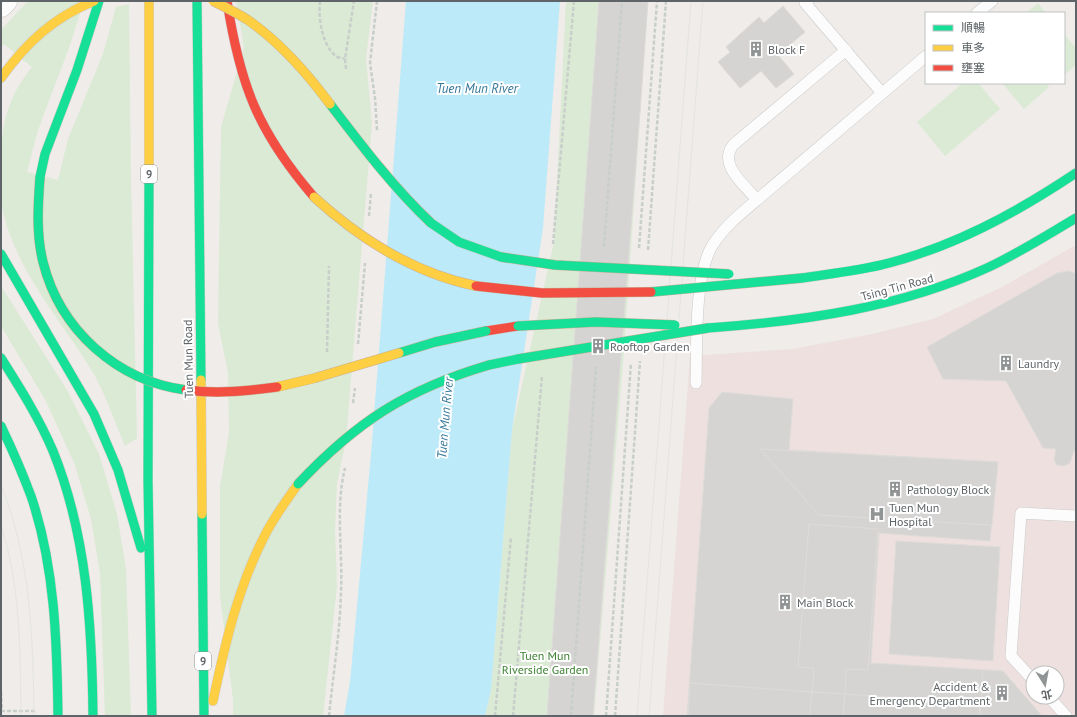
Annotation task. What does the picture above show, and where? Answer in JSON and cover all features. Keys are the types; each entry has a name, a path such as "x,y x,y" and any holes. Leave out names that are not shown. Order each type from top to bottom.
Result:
{"main road":[{"path":"1,78 11,62 29,42 65,14 94,1"},
{"path":"99,1 77,70 45,154 40,177 37,213 38,240 50,284 64,312 90,345 109,361 153,383 179,390 226,394 278,387 310,379 419,346 471,334 518,326 559,322 632,321 708,328"},
{"name":"9","path":"149,1 150,586 152,716"},
{"name":"Tuen Mun Road","path":"197,1 204,716"},
{"path":"213,1 233,9 260,29 288,53 315,83 396,190 431,223 465,244 501,257 555,265 802,278"},
{"path":"227,1 233,42 252,106 271,143 296,177 314,197 356,234 380,249 441,277 501,291 530,294 628,295 802,278 880,265 953,242 991,224 1029,203 1076,173"},
{"name":"Tsing Tin Road","path":"708,328 789,322 836,315 886,305 968,278 1013,256 1076,218"},
{"path":"1,254 12,275 75,378 97,420 123,483 150,586"},
{"path":"210,716 222,656 237,605 264,536 298,484 333,447 358,426 393,402 441,379 465,371 518,359 708,328"},
{"path":"1,358 34,412 52,450 75,519 86,572 90,607 93,716"},
{"path":"1,426 25,478 38,514 46,550 56,630 58,716"}],"street":[{"path":"1,6 6,1"}],"lane":[{"path":"808,1 805,3 882,93"},
{"path":"978,12 992,1"},
{"path":"757,200 731,170 728,164 729,150 733,145 846,50"},
{"path":"696,383 701,284 704,265 722,232 735,218 925,57"},
{"path":"1025,671 1011,656 1021,513 1076,516"},
{"path":"1056,705 1066,716"}],"path":[{"path":"320,1 319,12 327,45 336,56 345,60"},
{"path":"346,69 345,60 354,1"},
{"path":"326,356 329,266"},
{"path":"495,716 511,537"},
{"path":"1,692 2,711 39,711"},
{"path":"10,711 10,716"}],"shaded area":[{"name":"Tuen Mun Hospital","path":"1076,245 1076,716 663,716 690,356 793,349 872,334 933,319 1002,287"}],"green space":[{"path":"28,1 84,1 70,45 38,130 27,172 58,180 68,139 103,54 116,7 129,4 131,180 137,438 125,446 95,376 32,279 11,238 4,216 1,196 1,148 4,123 17,89 32,67 4,44 1,47 1,30"},
{"path":"236,1 373,1 366,58 372,123 346,440 337,484 335,530 337,586 323,716 233,716 233,700 220,595 220,486 229,433 228,373 218,323 221,127 244,47"},
{"name":"Tuen Mun Riverside Garden","path":"566,1 648,1 623,363 594,716 485,716 491,690 512,430 554,242"},
{"path":"1038,3 1045,12 1027,12"},
{"path":"1065,35 1076,48 1076,65 1065,74"},
{"path":"962,84 979,84 1000,109 945,156 917,122"},
{"path":"1003,84 1047,84 1049,87 1024,109"},
{"path":"1,286 67,390 99,454 117,514 126,569 131,716 105,716 100,573 91,519 75,465 46,401 1,326"}],"water":[{"name":"Tuen Mun River","path":"406,1 560,1 543,228 512,430 491,690 485,716 344,716 350,682 371,454"}],"building":[{"name":"Rooftop Garden","path":"599,1 648,1 593,716 547,716"},
{"name":"Block F","path":"783,6 805,32 778,55 794,74 776,88 761,71 740,88 718,62 730,52 726,47 759,17 764,23"},
{"name":"Laundry","path":"1069,271 1076,274 1076,450 1074,451 1070,463 1064,466 1057,465 1054,460 1056,449 1043,448 1006,381 943,379 927,347 1057,273"},
{"name":"Main Block","path":"722,392 793,399 789,450 998,462 990,541 879,533 871,663 1003,671 1025,696 1025,705 1032,705 1042,716 687,716 709,408"},
{"name":"Pathology Block","path":"760,449 998,462 992,525 819,515"},
{"path":"809,524 878,529 868,670 846,669 845,694 812,692 814,668 798,667"},
{"path":"896,541 1000,547 993,661 889,654"},
{"name":"Accident & Emergency Department","path":"983,670 1003,671 1025,696 1025,705 1032,705 1042,716 980,716"},
{"path":"690,683 812,692 810,716 688,716"},
{"path":"812,692 845,694 843,716 810,716"},
{"path":"845,694 980,703 979,716 843,716"}],"tram line":[{"path":"637,716 691,1"},
{"path":"649,716 703,1"},
{"path":"1,485 19,541 24,570 33,657 34,716"},
{"path":"1,525 8,548 16,596 20,644 21,716"}],"traffic: fast":[{"path":"40,177 45,154 77,70 99,1"},
{"path":"197,1 201,380"},
{"path":"330,104 391,181 431,223"},
{"path":"802,278 881,265 933,249 983,228 1030,202 1076,173"},
{"path":"40,177 38,220 39,241 43,262 51,287 63,309 78,330 95,348 115,363 137,376 161,385 186,390"},
{"path":"149,177 148,480 152,716"},
{"path":"708,328 816,316 851,310 921,293 955,281 1000,262 1076,218"},
{"path":"431,223 459,242 501,257"},
{"path":"1,254 94,414 118,470 141,548"},
{"path":"501,257 555,265 729,274"},
{"path":"651,292 802,278"},
{"path":"518,326 596,322 675,325"},
{"path":"518,359 708,328"},
{"path":"399,353 435,342 486,331"},
{"path":"1,358 29,403 48,439 64,483 73,515 80,548 89,615 93,716"},
{"path":"489,365 518,359"},
{"path":"298,484 319,462 341,443 362,425 384,410 433,385 460,374 489,365"},
{"path":"1,426 31,496 45,550 53,604 57,660 58,716"},
{"path":"202,514 204,716"}],"traffic: slow":[{"path":"1,78 20,53 42,32 66,15 94,1"},
{"path":"149,1 149,177"},
{"path":"213,1 248,20 272,38 303,70 330,104"},
{"path":"314,197 350,227 389,253 431,273 476,286"},
{"path":"277,387 315,378 399,353"},
{"path":"201,380 202,514"},
{"path":"213,701 233,616 247,575 269,528 280,509 298,484"}],"traffic: jam":[{"path":"227,1 238,58 245,83 254,106 265,129 279,151 314,197"},
{"path":"476,286 542,293 651,292"},
{"path":"486,331 518,326"},
{"path":"186,390 232,392 277,387"}],"place":[{"name":"Block F","path":"756,49"},
{"name":"Rooftop Garden","path":"598,346"},
{"name":"Laundry","path":"1006,363"},
{"name":"Pathology Block","path":"895,489"},
{"name":"Tuen Mun Hospital","path":"877,514"},
{"name":"Main Block","path":"785,602"},
{"name":"Accident & Emergency Department","path":"1002,693"}]}
